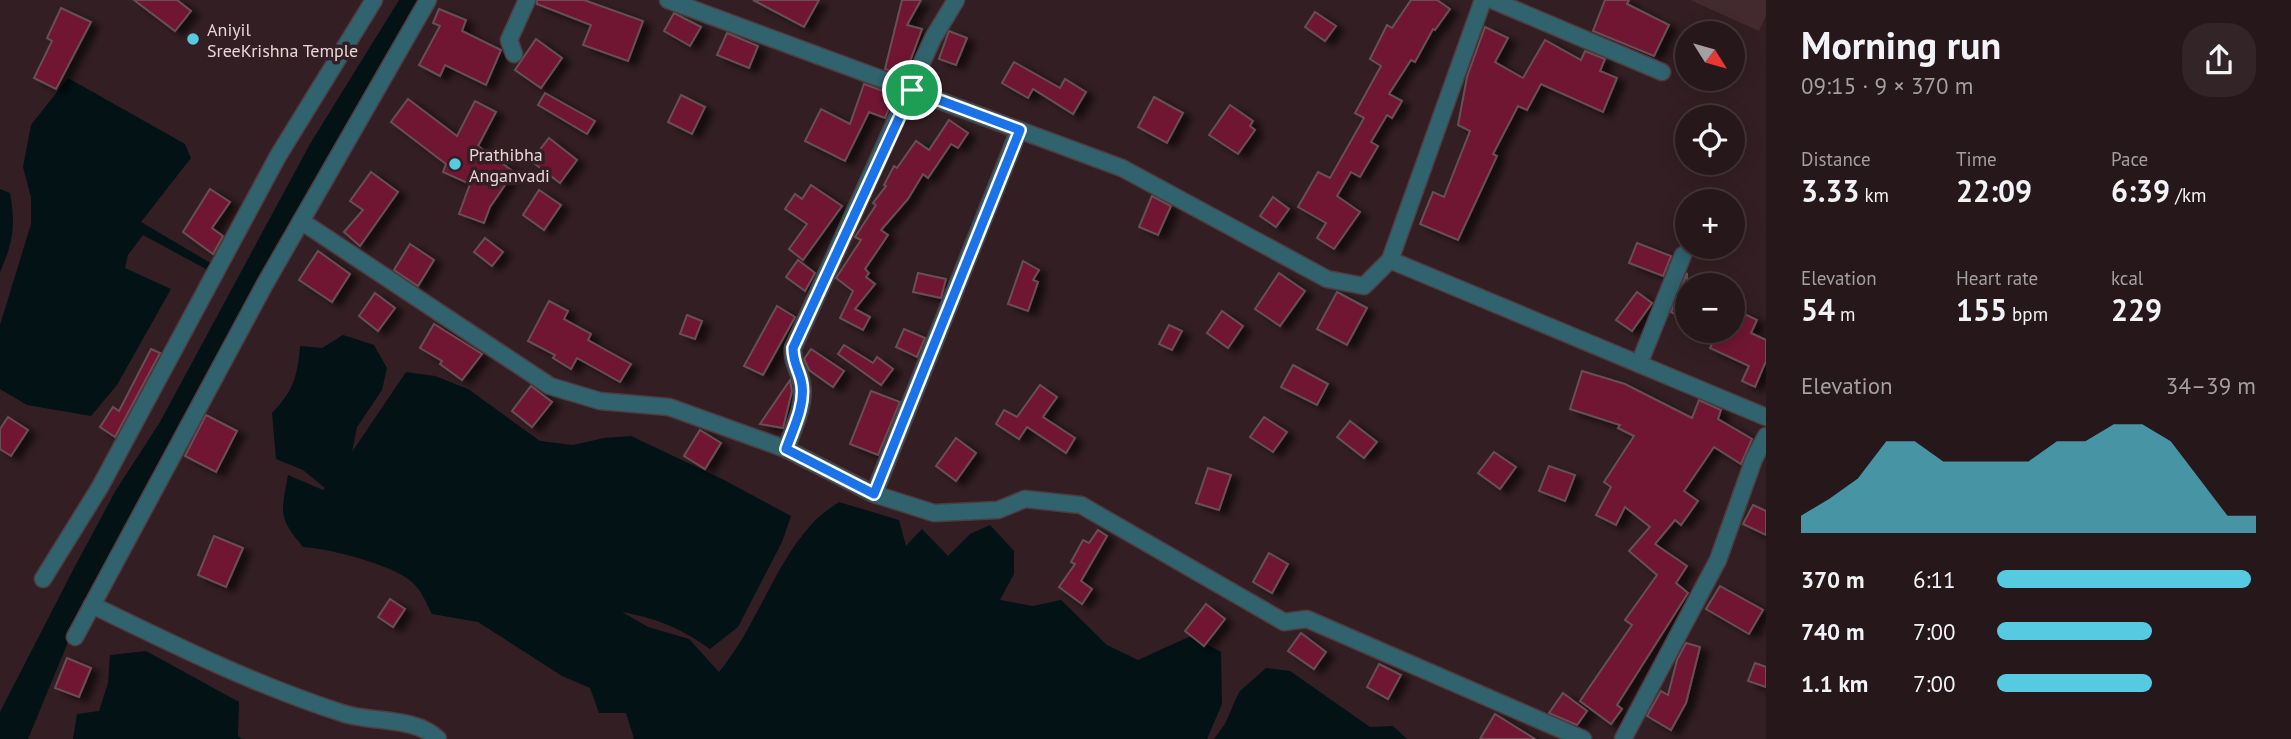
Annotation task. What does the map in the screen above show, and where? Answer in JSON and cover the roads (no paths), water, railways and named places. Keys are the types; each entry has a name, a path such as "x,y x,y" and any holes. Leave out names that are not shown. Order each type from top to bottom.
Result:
{"street":[{"path":"43,579 100,487 278,156 374,0"},
{"path":"75,637 301,221 428,0"},
{"path":"514,54 509,40 527,0"},
{"path":"668,0 686,3 1122,168 1327,279 1364,286 1390,260 1415,183 1483,0"},
{"path":"786,449 802,402 802,383 793,363 793,348 912,90 933,38 956,0"},
{"path":"1492,0 1662,72"},
{"path":"874,494 1020,130"},
{"path":"301,221 550,386 600,401 669,407 786,449 874,494 934,513 998,510 1025,499 1081,505 1284,622 1307,619 1583,739"},
{"path":"1639,364 1681,259"},
{"path":"1390,260 1766,416"},
{"path":"1623,739 1718,560 1754,459 1766,436"},
{"path":"92,605 274,691 349,716 394,720 438,739"}],"place":[{"name":"Aniyil SreeKrishna Temple","path":"193,39"},
{"name":"Prathibha Anganvadi","path":"455,164"}]}
